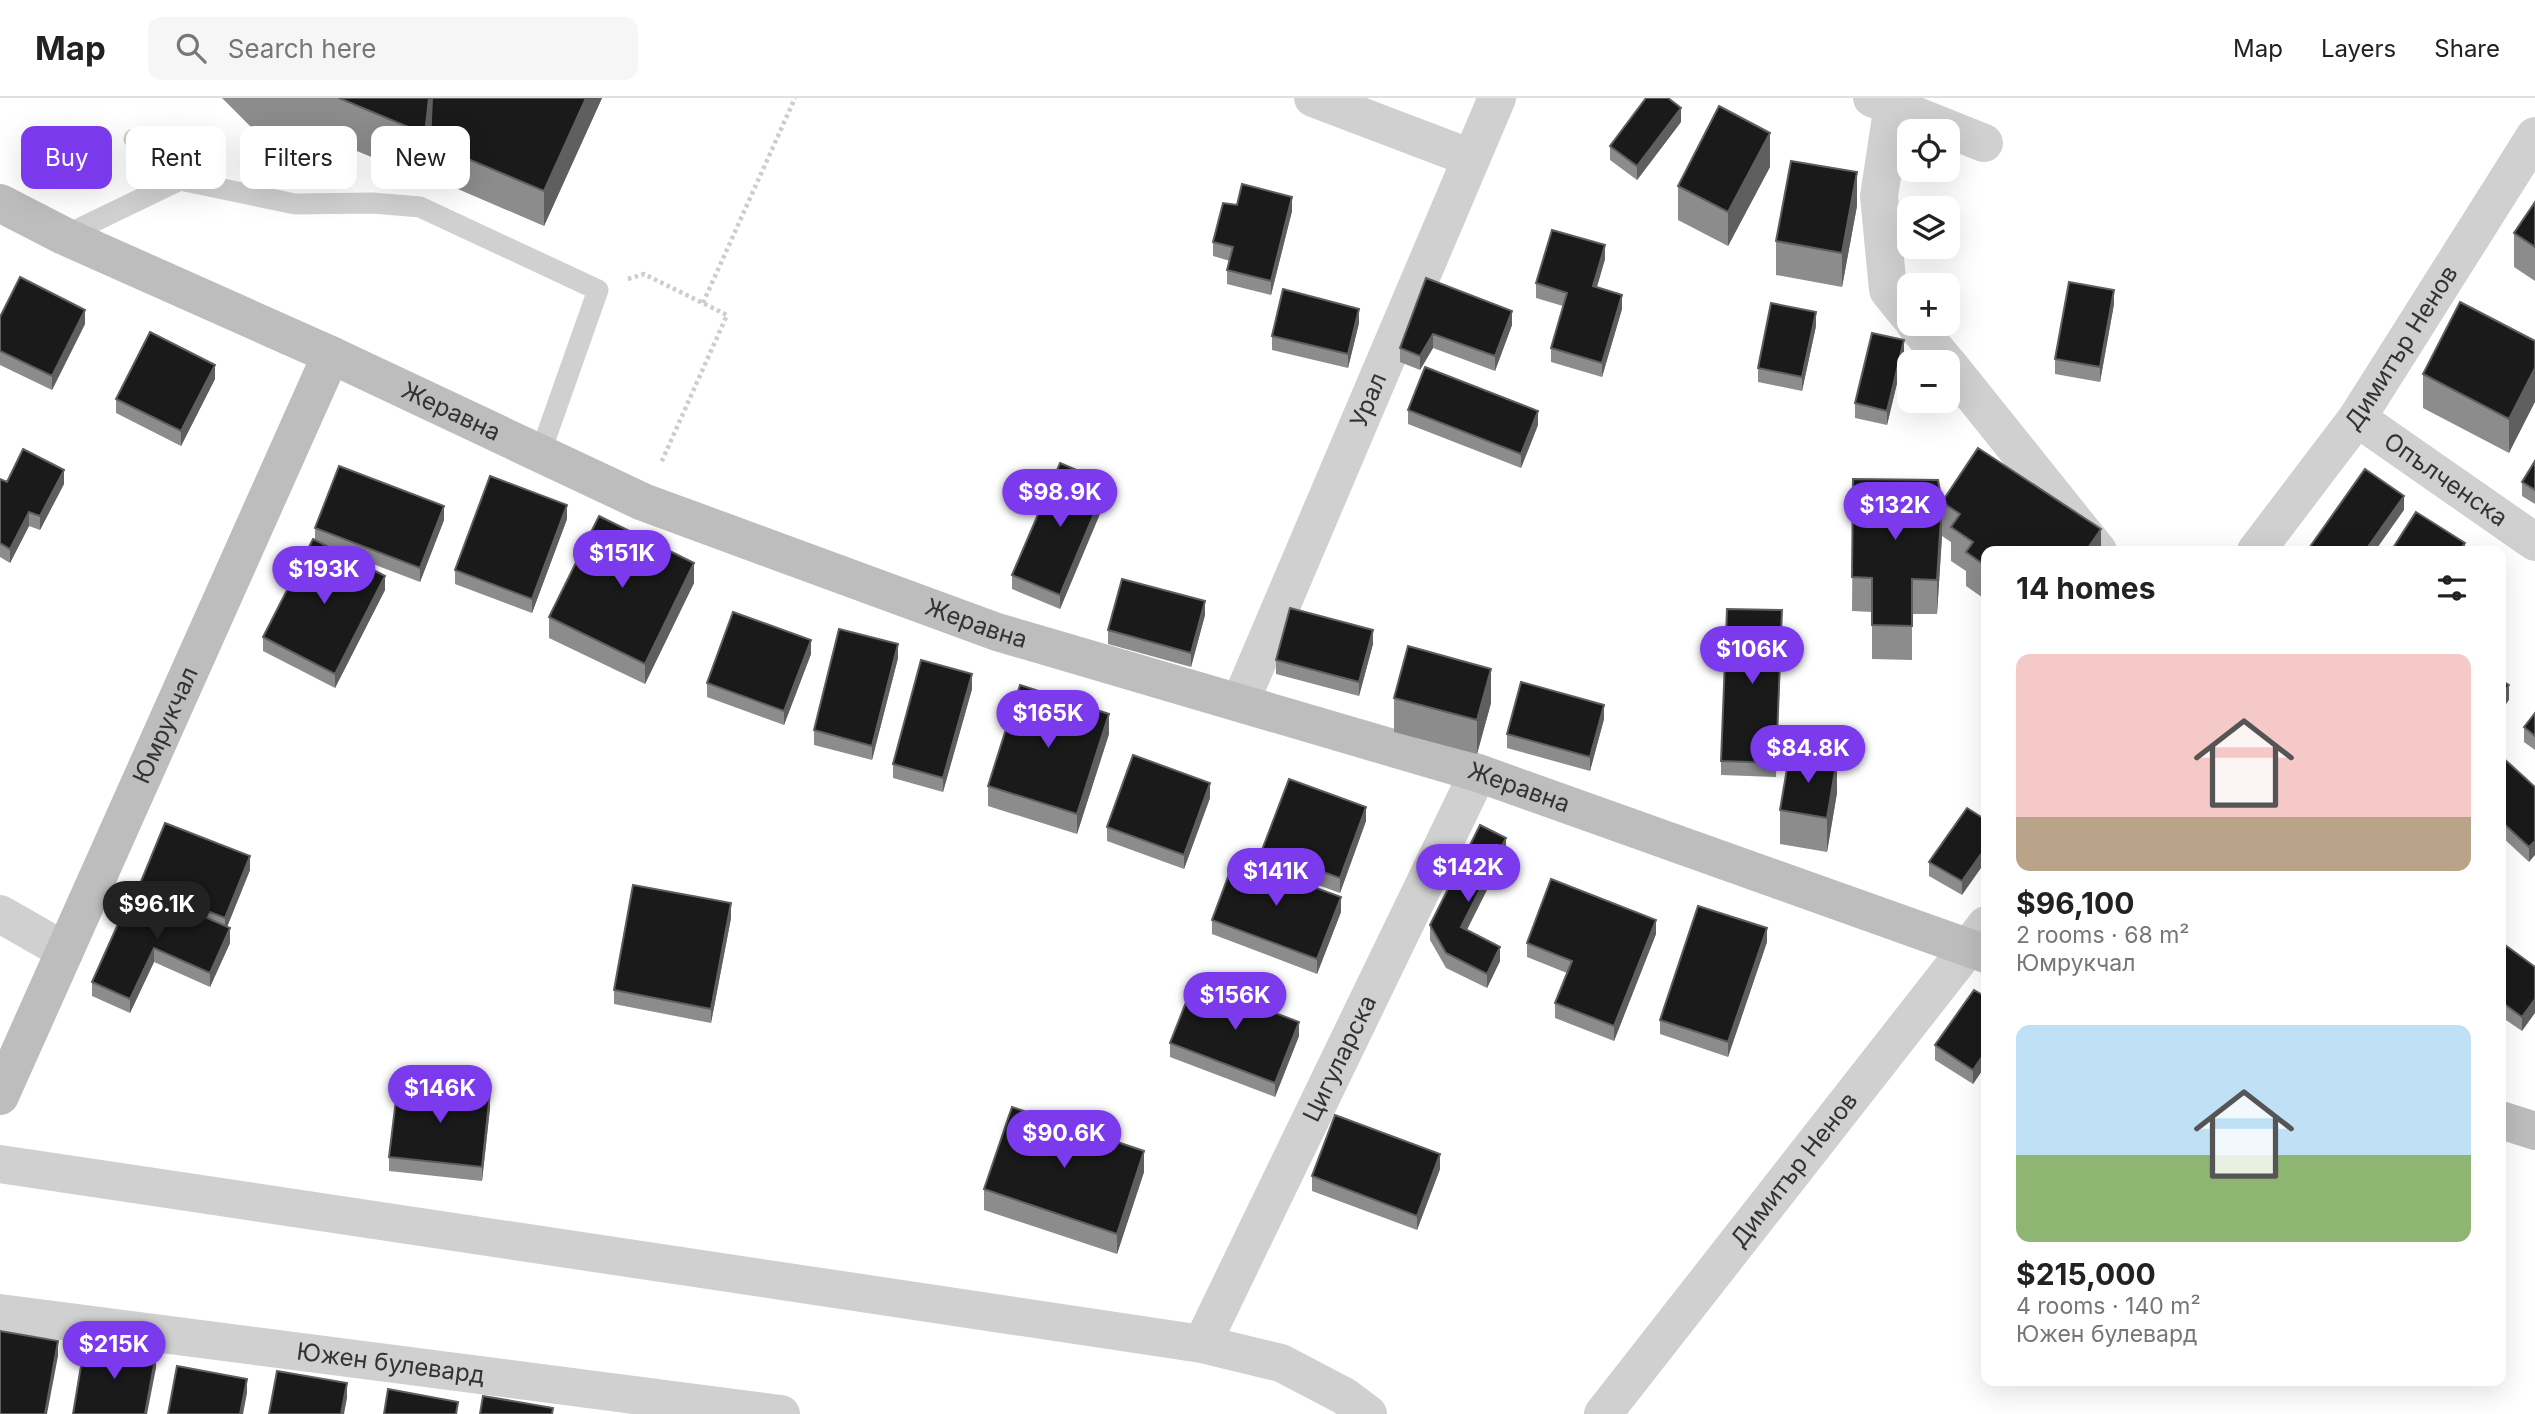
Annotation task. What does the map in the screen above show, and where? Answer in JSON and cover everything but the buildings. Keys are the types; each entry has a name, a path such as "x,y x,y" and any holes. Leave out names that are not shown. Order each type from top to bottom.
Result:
{"street":[{"path":"1313,98 1471,158"},
{"name":"Урал","path":"1240,703 1497,98"},
{"path":"1897,301 1888,290 1878,196 1886,101 1983,143"},
{"name":"Димитър Ненов","path":"2260,546 2357,418 2535,136"},
{"name":"Жеравна","path":"0,203 64,236 331,355 643,502 997,632 1478,773 1981,942"},
{"path":"1925,336 1936,350"},
{"name":"Юмрукчал","path":"0,1096 331,355"},
{"path":"1960,379 2094,546"},
{"name":"Опълченска","path":"2357,418 2535,542"},
{"name":"Цигуларска","path":"1202,1344 1478,773"},
{"path":"0,914 65,951"},
{"name":"Димитър Ненов","path":"1603,1414 1981,942"},
{"path":"2506,1122 2535,1131"},
{"path":"0,1164 1202,1344 1281,1363 1344,1396 1368,1414"},
{"name":"Южен булевард","path":"0,1313 781,1414"}],"lane":[{"path":"64,236 161,189"},
{"path":"223,189 295,204 373,203 420,207 598,290 540,454"}],"path":[{"path":"703,303 796,98"},
{"path":"598,290 644,274 727,315 643,502"}]}
